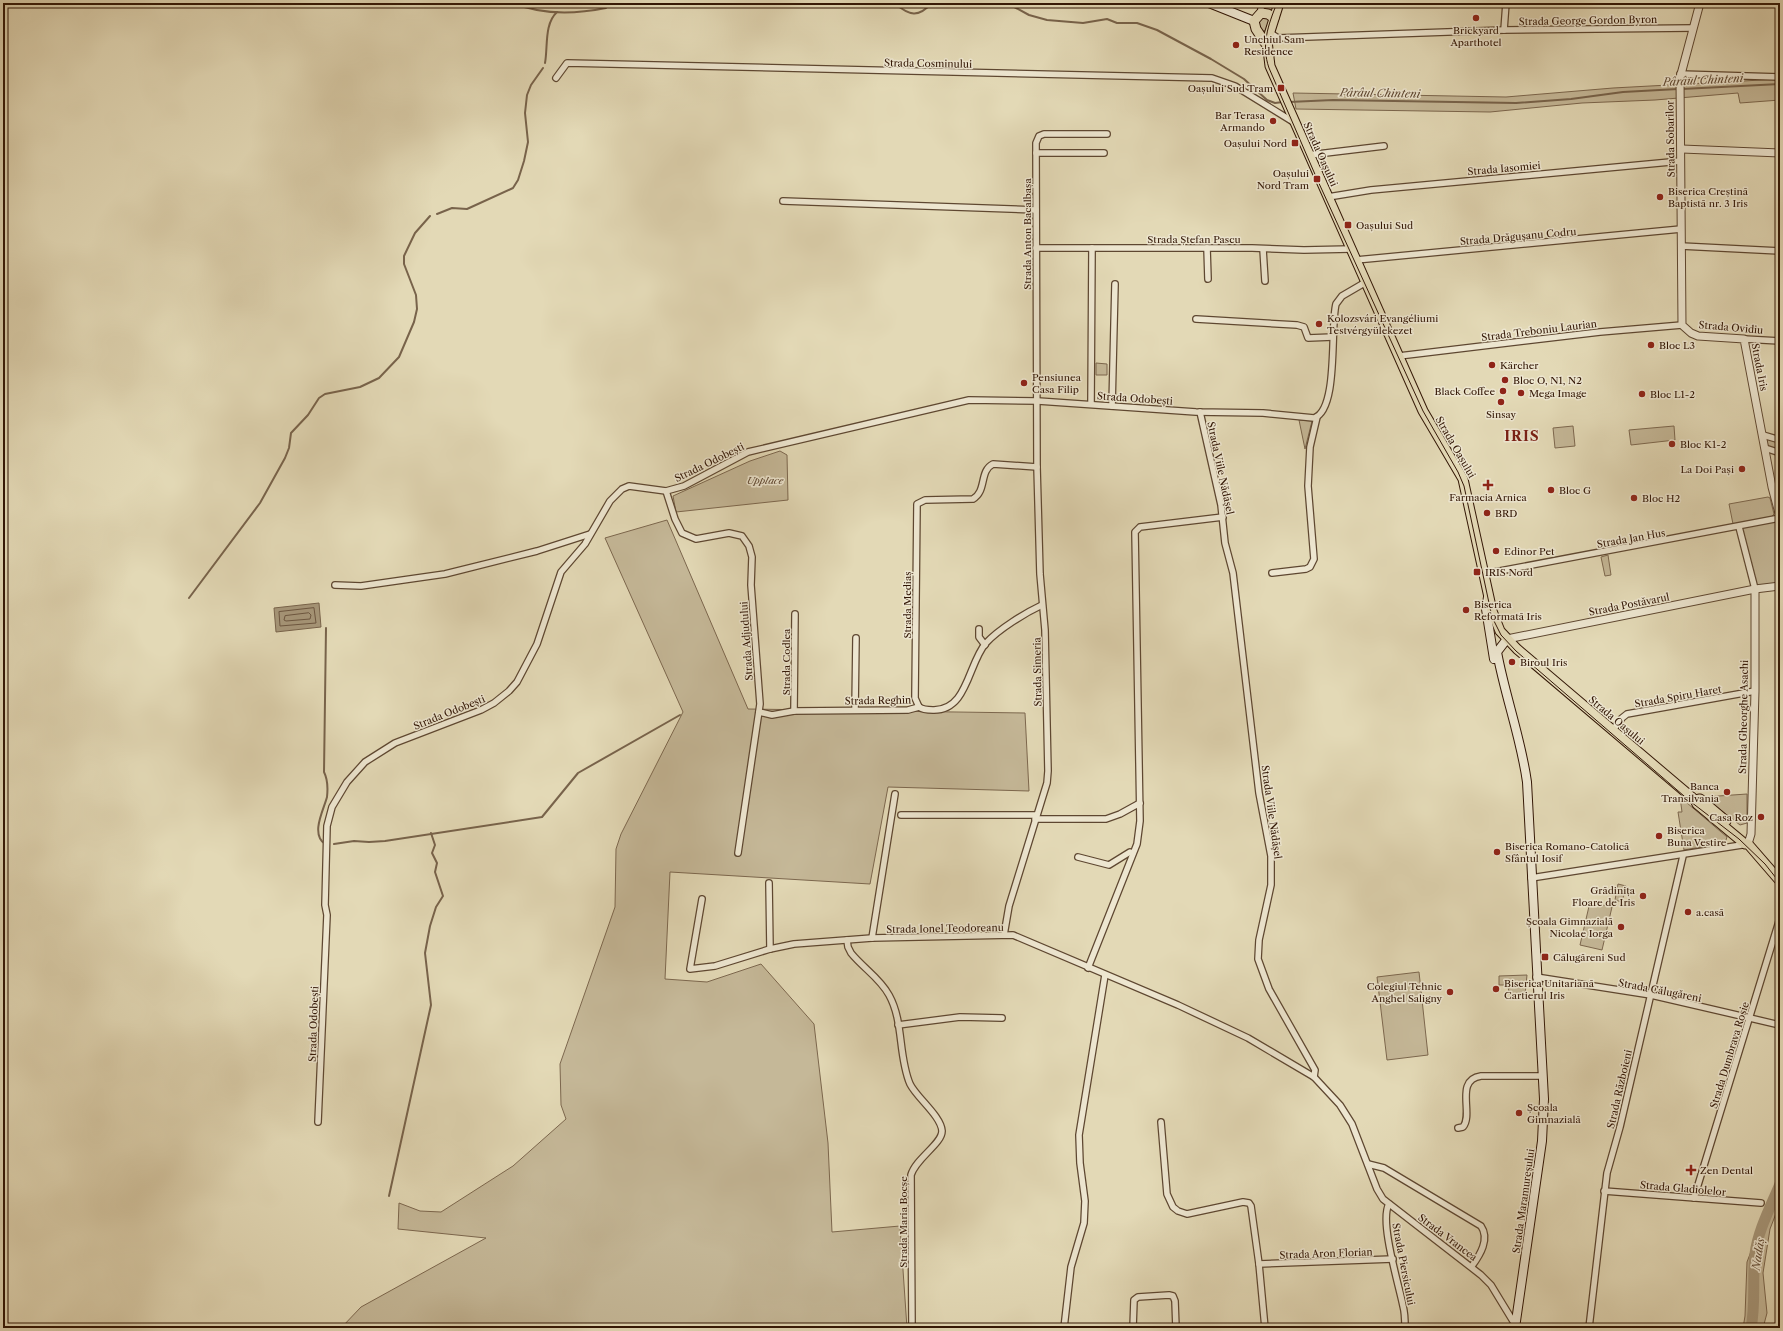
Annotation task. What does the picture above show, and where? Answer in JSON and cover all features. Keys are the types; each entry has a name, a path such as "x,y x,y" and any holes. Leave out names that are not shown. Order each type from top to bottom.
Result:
{"main road":[{"path":"1209,3 1254,21"},
{"path":"1275,3 1254,21 1254,27 1263,34 1269,32 1279,3"},
{"path":"1263,13 1274,18"},
{"name":"Strada Oașului","path":"1258,31 1266,44"},
{"name":"Strada Oașului","path":"1269,32 1266,44 1268,60 1276,81 1431,426 1463,479 1494,620 1500,631 1507,639 1695,800 1700,799 1748,839 1748,844 1780,881"},
{"path":"1488,595 1486,609 1491,643 1494,661 1499,668"},
{"path":"1491,643 1495,635 1500,631"},
{"name":"Strada Maramureșului","path":"1507,639 1497,652 1499,668 1525,770 1544,1120 1517,1317 1517,1327"}],"street":[{"path":"1261,3 1263,13"},
{"path":"1504,30 1506,3"},
{"name":"Strada Sobarilor","path":"1682,325 1682,149 1680,78 1700,3"},
{"name":"Strada George Gordon Byron","path":"1269,32 1275,37 1280,38 1504,30 1693,28"},
{"name":"Strada Cosminului","path":"556,78 563,66 567,63 1212,78 1235,86 1295,123"},
{"path":"1680,78 1780,77"},
{"name":"Strada Anton Bacalbașa","path":"1038,401 1035,260 1037,139 1044,134 1107,134"},
{"path":"1309,155 1384,146"},
{"path":"1682,149 1780,153"},
{"path":"1036,153 1104,153"},
{"name":"Strada Iasomiei","path":"1328,197 1371,190 1681,161"},
{"path":"783,201 1036,210"},
{"name":"Strada Drăgușanu Codru","path":"1356,260 1681,229"},
{"path":"1681,246 1780,251"},
{"name":"Strada Ștefan Pascu","path":"1036,248 1351,249"},
{"path":"1091,404 1092,248"},
{"path":"1207,248 1208,279"},
{"path":"1263,248 1265,281"},
{"path":"1272,574 1306,569 1310,567 1314,558 1308,486 1310,447 1317,417 1323,410 1330,390 1334,309 1338,300 1366,282"},
{"path":"1112,406 1115,284"},
{"path":"1196,319 1300,326 1305,328 1308,338 1333,337"},
{"name":"Strada Ovidiu","path":"1682,325 1691,333 1698,336 1780,341"},
{"name":"Strada Treboniu Laurian","path":"1399,356 1600,332 1682,325"},
{"name":"Strada Iris","path":"1744,339 1772,487 1780,518"},
{"name":"Strada Odobești","path":"318,1122 327,915 325,905 327,826 332,807 341,790 355,772 376,754 395,742 481,710 494,703 509,691 517,682 537,644 561,572 585,544 610,501 622,489 629,486 666,491 684,486 748,452 969,400 1038,401 1200,412 1263,413 1310,418 1317,417"},
{"name":"Strada Simeria","path":"1004,936 1009,906 1047,783 1048,771 1045,630 1042,605 1037,467 1038,401"},
{"name":"Strada Viile Nădășel","path":"1200,412 1223,518 1225,543 1233,573 1259,793 1271,856 1271,885 1259,940 1258,959 1269,989 1315,1070 1314,1076 1340,1105 1352,1124 1368,1164"},
{"path":"1763,435 1780,440"},
{"path":"1765,448 1780,453"},
{"name":"Strada Mediaș","path":"919,707 915,698 917,504 925,500 973,499 978,495 983,487 986,470 993,464 1037,467"},
{"name":"Strada Adjudului","path":"666,491 675,519 682,533 696,539 729,533 742,536 749,546 752,557 751,585 760,704 738,853"},
{"path":"1088,968 1133,853 1139,833 1140,803 1136,668 1135,532 1140,528 1223,518"},
{"name":"Strada Jan Hus","path":"1484,574 1780,518"},
{"path":"1738,527 1755,588"},
{"path":"335,585 361,586 445,574 537,551 590,534"},
{"name":"Strada Postăvarul","path":"1507,639 1755,588 1780,586"},
{"name":"Strada Gheorghe Asachi","path":"1748,844 1751,834 1755,691 1755,588"},
{"name":"Strada Reghin","path":"759,712 772,715 794,711 908,710 919,707 926,710 940,710 950,707 962,690 985,645 1001,631 1042,605"},
{"name":"Strada Codlea","path":"794,711 795,614"},
{"path":"979,629 979,637 985,645"},
{"path":"855,710 856,638"},
{"name":"Strada Spiru Haret","path":"1612,730 1622,718 1628,714 1755,691"},
{"path":"872,938 895,794"},
{"path":"901,815 1106,819 1120,814 1140,803"},
{"path":"1531,878 1682,856 1748,844"},
{"path":"1078,857 1109,865 1130,852 1133,853"},
{"name":"Strada Războieni","path":"1589,1328 1604,1191 1682,856"},
{"path":"769,883 770,949"},
{"name":"Strada Ionel Teodoreanu","path":"702,899 690,969 715,966 770,949 794,944 872,938 1013,936 1026,940 1248,1038 1314,1076"},
{"name":"Strada Dumbrava Roșie","path":"1694,1198 1780,918"},
{"name":"Strada Maria Bocșe","path":"847,940 851,953 882,984 890,997 898,1025 903,1064 911,1086 938,1120 942,1131 939,1139 914,1167 911,1175 912,1328"},
{"path":"1064,1328 1071,1267 1084,1223 1085,1201 1080,1163 1079,1135 1105,975"},
{"name":"Strada Călugăreni","path":"1536,977 1650,995 1780,1024"},
{"path":"898,1025 960,1016 1002,1018"},
{"path":"1458,1128 1463,1127 1466,1123 1466,1096 1468,1085 1474,1078 1480,1076 1542,1076"},
{"path":"1161,1122 1167,1194 1173,1208 1187,1214 1237,1203 1249,1203 1252,1208 1260,1264 1265,1328"},
{"path":"1368,1164 1384,1168 1481,1226 1484,1232 1483,1246 1472,1266"},
{"name":"Strada Vrancea","path":"1368,1164 1379,1194 1389,1204 1472,1266 1491,1285 1517,1327"},
{"name":"Strada Gladiolelor","path":"1604,1191 1762,1203"},
{"name":"Strada Piersicului","path":"1389,1204 1385,1213 1392,1259 1403,1307 1405,1328"},
{"name":"Strada Aron Florian","path":"1260,1264 1392,1259"},
{"path":"1133,1328 1132,1303 1136,1298 1171,1295 1175,1300 1176,1328"}],"green space":[{"path":"1265,16 1270,20 1267,30 1264,31 1258,28 1259,20"},
{"path":"1780,79 1780,100 1740,103 1738,93 1655,100 1582,103 1490,112 1296,109 1293,93 1506,97 1613,88"},
{"path":"1096,363 1107,364 1107,375 1096,375"},
{"path":"1299,420 1312,421 1305,449"},
{"path":"1573,426 1575,446 1555,448 1553,428"},
{"path":"1674,426 1675,440 1631,445 1629,430"},
{"path":"1767,439 1780,443 1780,450 1768,447"},
{"name":"Upplace","path":"780,451 787,455 788,500 676,512 673,496 750,461"},
{"path":"1768,497 1770,498 1774,514 1771,517 1733,524 1729,504"},
{"path":"1780,518 1780,586 1755,589 1739,527"},
{"path":"667,520 748,709 1025,713 1029,791 888,787 870,884 670,872 665,979 707,982 761,964 814,1024 828,1143 832,1232 900,1226 907,1328 341,1328 361,1307 486,1238 398,1229 399,1203 420,1211 441,1212 513,1166 566,1119 561,1105 560,1064 615,907 616,849 621,834 683,712 605,538"},
{"path":"1608,555 1611,575 1605,576 1601,557"},
{"path":"1747,794 1747,823 1740,825 1704,797"},
{"path":"1680,797 1727,837 1725,843 1684,850 1678,812 1682,812"},
{"path":"1618,884 1626,886 1622,902 1615,900"},
{"path":"1590,902 1612,907 1602,950 1580,945"},
{"path":"1419,972 1428,1055 1387,1060 1377,977"},
{"path":"1527,975 1525,995 1509,994 1508,985 1499,985 1499,976"},
{"path":"1780,1175 1780,1203 1770,1229 1763,1273 1767,1313 1763,1328 1743,1328 1745,1316 1747,1262"}],"water":[{"path":"319,603 321,627 276,632 274,608"}],"waterway":[{"name":"Pârâul Chinteni","path":"513,3 536,10 559,12 606,8 610,3"},
{"name":"Pârâul Chinteni","path":"894,3 905,11 914,14 927,8 932,3"},
{"name":"Pârâul Chinteni","path":"1007,3 1029,15 1047,20 1083,23 1107,19 1117,23 1137,23 1157,30 1211,59 1244,79 1267,100 1275,103 1283,102"},
{"path":"545,63 548,29 557,12"},
{"path":"437,214 452,208 467,209 513,188 518,180 528,142 525,113 527,95 531,85 543,68"},
{"name":"Pârâul Chinteni","path":"1682,89 1780,84"},
{"name":"Pârâul Chinteni","path":"1289,102 1333,100 1516,103 1571,99 1623,92 1678,89"},
{"path":"189,598 260,503 285,458 289,448 291,433 308,415 319,398 325,394 360,387 379,378 399,357 414,322 417,309 416,295 404,264 404,256 415,233 430,216"},
{"path":"325,844 321,840 318,828 328,790 324,772 326,628"},
{"path":"334,844 354,841 385,841 542,817 578,773 680,715"},
{"path":"389,1196 431,1005 425,953 430,926 436,907 443,896 435,872 437,863 432,853 435,845 431,833"},
{"name":"Nadăș","path":"1751,1328 1755,1254 1765,1218 1780,1184"}],"tram line":[{"path":"1277,3 1268,27 1266,43 1269,68 1317,179 1423,411 1458,472 1464,486 1492,617 1501,635 1516,651 1691,802 1739,839 1765,864 1780,883"}],"place":[{"name":"Brickyard Aparthotel","path":"1476,18"},
{"name":"Unchiul Sam Residence","path":"1236,45"},
{"name":"Oașului Sud Tram","path":"1281,88"},
{"name":"Bar Terasa Armando","path":"1273,121"},
{"name":"Oașului Nord","path":"1295,143"},
{"name":"Oașului Nord Tram","path":"1317,179"},
{"name":"Biserica Creștină Baptistă nr. 3 Iris","path":"1660,197"},
{"name":"Oașului Sud","path":"1348,225"},
{"name":"Kolozsvári Evangéliumi Testvérgyülekezet","path":"1319,324"},
{"name":"Bloc L3","path":"1651,345"},
{"name":"Kärcher","path":"1492,365"},
{"name":"Bloc O, N1, N2","path":"1505,380"},
{"name":"Pensiunea Casa Filip","path":"1024,383"},
{"name":"Black Coffee","path":"1503,391"},
{"name":"Mega Image","path":"1521,393"},
{"name":"Bloc L1-2","path":"1642,394"},
{"name":"Sinsay","path":"1501,402"},
{"name":"Bloc K1-2","path":"1672,444"},
{"name":"La Doi Pași","path":"1742,469"},
{"name":"Farmacia Arnica","path":"1488,485"},
{"name":"Bloc G","path":"1551,490"},
{"name":"Bloc H2","path":"1634,498"},
{"name":"BRD","path":"1487,513"},
{"name":"Edinor Pet","path":"1496,551"},
{"name":"IRIS Nord","path":"1477,572"},
{"name":"Biserica Reformată Iris","path":"1466,610"},
{"name":"Biroul Iris","path":"1512,662"},
{"name":"Banca Transilvania","path":"1727,792"},
{"name":"Casa Roz","path":"1761,817"},
{"name":"Biserica Buna Vestire","path":"1659,836"},
{"name":"Biserica Romano-Catolică Sfântul Iosif","path":"1497,852"},
{"name":"Grădinița Floare de Iris","path":"1643,896"},
{"name":"a.casă","path":"1688,912"},
{"name":"Școala Gimnazială Nicolae Iorga","path":"1621,927"},
{"name":"Călugăreni Sud","path":"1545,957"},
{"name":"Biserica Unitariană Cartierul Iris","path":"1496,989"},
{"name":"Colegiul Tehnic Anghel Saligny","path":"1450,992"},
{"name":"Școala Gimnazială","path":"1519,1113"},
{"name":"Zen Dental","path":"1691,1170"}],"district":[{"name":"IRIS","path":"1522,436"}]}
